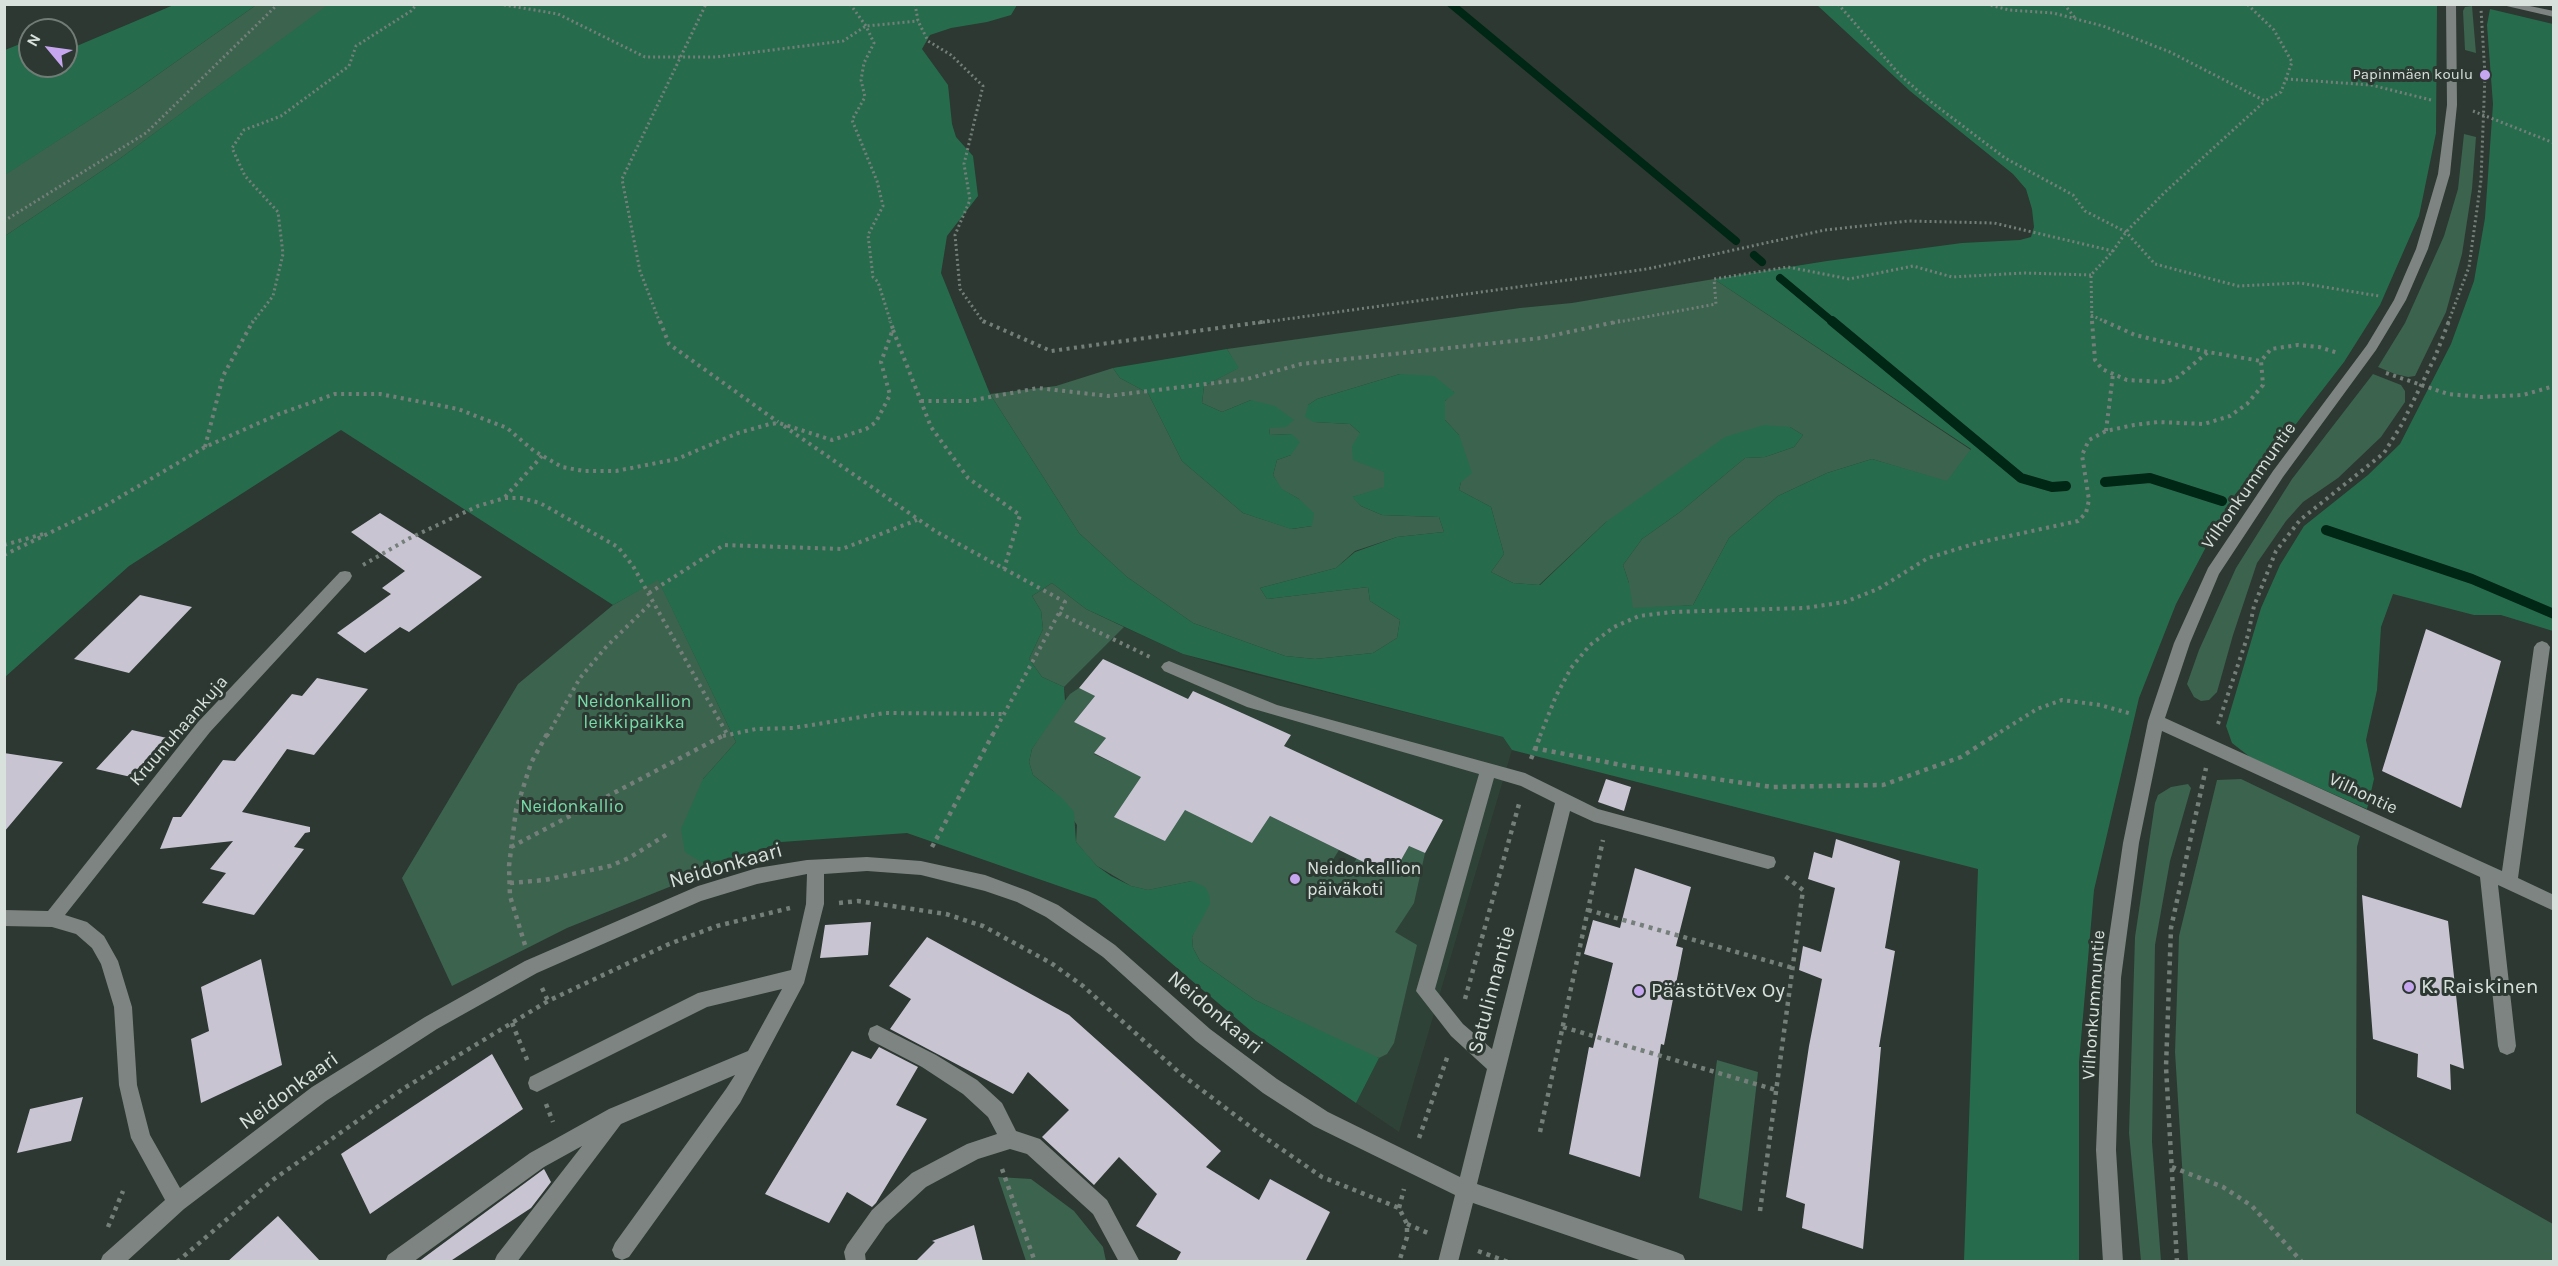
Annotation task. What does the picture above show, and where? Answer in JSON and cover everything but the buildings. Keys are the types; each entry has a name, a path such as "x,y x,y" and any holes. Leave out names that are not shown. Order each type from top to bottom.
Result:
{"street":[{"name":"Vilhonkummuntie","path":"2114,1262 2106,1150 2112,978 2131,843 2156,721 2182,643 2213,572 2271,483 2372,348 2400,300 2422,249 2445,174 2454,67 2451,4"},
{"path":"2502,4 2553,14"},
{"name":"Kruunuhaankuja","path":"51,919 204,727 345,576"},
{"path":"2509,883 2542,647"},
{"path":"1169,666 1253,703 1277,711 1525,780 1594,815 1768,862"},
{"name":"Vilhontie","path":"2156,721 2553,903"},
{"path":"1488,770 1425,991 1457,1030 1496,1065"},
{"name":"Satulinnantie","path":"1448,1262 1564,801"},
{"name":"Neidonkaari","path":"110,1262 177,1202 320,1094 431,1023 531,967 698,894 757,876 816,867 867,864 921,868 985,883 1022,896 1053,911 1109,951 1203,1035 1270,1086 1321,1119 1410,1165 1465,1190 1676,1262"},
{"path":"622,1250 733,1096 798,977 815,904 816,867"},
{"path":"2488,873 2506,1046"},
{"path":"4,918 51,919 81,928 98,942 109,961 123,1007 128,1085 141,1138 177,1202"},
{"path":"537,1083 704,999 798,977"},
{"path":"877,1034 929,1060 970,1087 995,1110 1001,1142"},
{"path":"395,1262 537,1160 616,1116 754,1057"},
{"path":"504,1262 616,1116"},
{"path":"856,1262 854,1252 879,1216 920,1180 975,1151 1001,1142 1033,1146 1100,1207 1130,1262"}],"path":[{"path":"4,221 146,133 278,4"},
{"path":"205,447 224,376 256,316 273,296 283,254 278,212 245,176 232,148 244,130 281,116 349,66 356,46 411,11 417,4"},
{"path":"499,4 558,14 645,57 717,57 843,41 866,26 918,21"},
{"path":"706,4 622,180 640,271 669,344 918,519 1065,602 921,868"},
{"path":"850,4 866,26 874,43 864,63 861,80 866,97 852,120 877,181 883,206 868,235 873,277 878,282 893,329 931,427 968,477 1020,515 1004,569"},
{"path":"915,4 918,21 927,41 951,55 983,86 964,164 970,200 955,235 960,289 984,323 1051,351 1647,269 1825,230 1908,222 1994,222 2113,251"},
{"path":"1838,4 1899,74 1971,135 2005,158 2073,195 2085,211 2126,232 2155,264 2238,286 2300,283 2400,300"},
{"path":"1986,4 2009,10 2053,14 2103,26 2170,52 2265,101"},
{"path":"2064,4 2075,19"},
{"path":"2208,352 2178,377 2166,382 2142,382 2102,369 2095,360 2091,315 2091,275 2113,251 2126,232 2164,193 2265,101 2281,92 2292,62 2274,30 2247,4"},
{"path":"2177,1262 2166,1067 2171,928 2210,745 2248,635 2254,606 2276,551 2300,520 2384,453 2421,386 2469,267 2481,180 2484,115 2485,75 2481,4"},
{"path":"2286,79 2371,85 2484,115 2553,143"},
{"path":"921,401 969,401 1038,388 1108,396 1247,379 1300,364 1541,338 1649,315 1716,304 1714,279 1788,267 1849,279 1913,266 1952,278 2024,273 2091,275"},
{"path":"2091,315 2135,335 2208,352 2261,361"},
{"path":"4,555 103,507 205,447 321,398 380,393 458,409 507,428 542,456 562,467 584,471 616,471 677,459 738,433 779,423 832,440 866,429 876,422 890,395 881,362 893,329"},
{"path":"1410,1165 1457,1030 1534,748 1556,696 1571,668 1590,645 1614,627 1640,616 1672,612 1805,608 1845,602 1878,589 1928,558 1977,543 2078,521 2086,513 2089,500 2082,455 2089,440 2106,431 2158,422 2204,424 2230,416 2247,404 2263,385 2261,361 2271,349 2298,345 2319,347 2338,353"},
{"path":"2386,373 2448,394 2481,397 2523,395 2553,386"},
{"path":"2106,431 2113,374"},
{"path":"505,498 542,456"},
{"path":"345,576 410,538 478,506 505,498 521,498 540,503 618,547 633,566 649,593 727,734"},
{"path":"649,593 724,545 842,549 918,519"},
{"path":"4,544 58,530"},
{"path":"548,1001 531,967 510,896 511,847 516,810 531,763 580,678 606,647 653,601"},
{"path":"1059,613 1169,666"},
{"path":"1534,748 1642,768 1772,787 1835,788 1882,785 1961,757 2037,709 2062,700 2100,705 2156,721"},
{"path":"511,847 727,734 756,729 793,728 885,712 1004,714"},
{"path":"1540,1132 1608,819"},
{"path":"510,883 544,880 610,866 629,858 669,833"},
{"path":"1760,1211 1803,890 1768,862"},
{"path":"177,1262 274,1179 406,1086 548,1001 669,944 707,930 763,913 815,904 858,901 946,914 983,926 1051,963 1083,986 1182,1075 1264,1137 1322,1177 1399,1208 1407,1224 1407,1238 1399,1262"},
{"path":"1588,910 1793,968"},
{"path":"1563,1027 1776,1090"},
{"path":"1001,1142 1035,1262"},
{"path":"2172,1167 2223,1187 2252,1206 2302,1262"}],"shaded area":[{"name":"Neidonkallion päiväkoti","path":"1124,627 1183,654 1223,666 1503,737 1512,750 1399,1132 1356,1103 1379,1058 1131,886 1097,866 1064,687"}],"green space":[{"path":"176,4 256,5 136,90 5,175 5,50 18,45 18,78 78,78 78,45"},
{"path":"329,4 1017,5 1011,15 930,35 922,49 948,85 952,124 956,137 973,156 978,196 947,236 941,273 990,394 1079,533 1127,577 1193,623 1285,656 1315,659 1373,653 1397,638 1400,620 1370,601 1368,587 1267,599 1260,588 1336,568 1355,552 1397,537 1444,532 1439,517 1382,515 1361,506 1352,497 1384,487 1384,472 1353,460 1352,446 1360,433 1350,424 1314,422 1305,417 1308,405 1317,399 1400,374 1434,376 1455,393 1445,401 1445,420 1459,435 1472,473 1461,482 1459,490 1491,507 1504,554 1491,572 1513,583 1540,585 1606,522 1725,437 1764,425 1790,427 1803,435 1794,447 1765,457 1745,458 1680,512 1642,539 1623,565 1633,608 1693,605 1729,538 1778,496 1827,473 1872,459 1947,481 1971,449 1714,279 1962,243 2020,240 2031,237 2034,227 2032,209 2026,189 2013,174 1910,91 1817,5 2437,5 2436,133 2419,216 2380,305 2344,362 2217,526 2176,604 2139,698 2094,890 2079,1062 2079,1261 1964,1261 1978,869 1512,750 1503,737 1183,654 1086,609 1052,583 1032,596 1041,611 1043,629 1029,659 1042,677 1064,687 1065,701 1032,749 1029,762 1033,775 1063,799 1074,812 1076,842 1097,866 1111,876 1131,886 1148,890 1192,881 1205,887 1209,894 1210,904 1192,937 1193,948 1200,961 1255,1000 1379,1058 1356,1103 1251,1031 1096,899 907,833 781,842 744,857 703,863 685,852 681,829 703,779 736,742 658,580 613,605 341,430 129,566 5,677 5,236 118,160"},
{"path":"256,5 329,5 118,160 5,236 4,175 136,90"},
{"path":"2472,6 2476,53 2465,50 2463,11 2465,7"},
{"path":"2490,9 2553,24 2553,631 2501,615 2474,615 2393,594 2381,627 2377,690 2366,740 2374,779 2367,809 2250,757 2232,743 2226,726 2261,608 2280,565 2304,526 2368,475 2400,444 2451,344 2474,281 2485,218 2493,104 2487,25"},
{"path":"2464,134 2476,137 2472,189 2462,254 2446,312 2415,376 2395,374 2378,367 2405,323 2444,236 2458,189"},
{"path":"1714,279 1971,450 1947,482 1872,459 1827,473 1778,496 1729,538 1693,605 1627,610 1629,583 1623,565 1642,539 1680,512 1745,458 1765,457 1794,447 1803,435 1790,427 1606,522 1539,585 1513,583 1491,572 1504,554 1491,507 1459,490 1461,482 1459,435 1445,420 1445,401 1454,392 1400,374 1317,399 1308,405 1315,422 1350,424 1360,433 1384,472 1384,488 1353,497 1361,506 1382,515 1439,517 1444,532 1397,537 1355,551 1336,568 1260,588 1267,599 1368,587 1370,601 1400,620 1397,638 1373,653 1315,659 1285,656 1193,623 1127,577 1079,533 990,394 1056,386 1113,368 1120,378 1148,393 1182,461 1243,513 1292,529 1312,526 1299,499 1281,489 1273,475 1277,460 1291,455 1292,434 1270,435 1269,428 1251,400 1222,412 1202,403 1204,386 1238,368 1227,349 1520,308 1572,303"},
{"path":"1227,349 1239,368 1204,386 1202,403 1222,412 1251,400 1275,406 1294,420 1286,427 1269,428 1270,435 1292,434 1300,442 1291,455 1277,460 1273,475 1282,489 1299,499 1314,513 1312,526 1291,529 1243,513 1182,461 1148,393 1120,378 1113,368"},
{"path":"2373,374 2401,385 2405,391 2405,402 2381,437 2338,478 2303,502 2286,521 2257,563 2217,692 2209,700 2201,701 2194,697 2187,684 2199,650 2236,568 2292,479"},
{"name":"Neidonkallio","path":"658,579 736,742 703,779 704,863 744,857 567,928 452,986 402,878 518,684 613,605"},
{"path":"1052,583 1086,609 1124,627 1064,687 1042,677 1029,659 1043,629 1041,611 1032,596"},
{"path":"1079,688 1095,696 1074,722 1106,738 1094,754 1113,763 1124,747 1252,843 1270,816 1339,850 1329,866 1347,874 1357,858 1392,875 1409,846 1425,853 1414,903 1395,932 1417,945 1394,1043 1387,1054 1379,1058 1371,1056 1255,1000 1200,961 1193,948 1192,937 1198,922 1192,881 1148,890 1131,886 1097,866 1086,854 1076,842 1077,825 1053,791 1033,775 1029,762 1032,749 1053,716 1070,694"},
{"path":"2241,779 2360,836 2357,847 2356,1113 2553,1224 2553,1261 2188,1261 2175,1052 2179,936 2217,780"},
{"path":"2188,784 2191,788 2170,861 2155,945 2152,1142 2161,1261 2141,1261 2129,1133 2135,937 2155,803 2158,795 2171,787"},
{"path":"1717,1060 1758,1072 1742,1211 1699,1198"},
{"path":"998,1177 1031,1179 1074,1211 1103,1247 1106,1261 1026,1261"}],"waterway":[{"path":"1451,4 1736,241"},
{"path":"1754,255 1762,262"},
{"path":"1780,278 1834,323"},
{"path":"1832,321 2021,478 2052,487 2066,486"},
{"path":"2105,482 2150,478 2222,501"},
{"path":"2326,530 2472,579 2554,614"}],"place":[{"name":"Papinmäen koulu","path":"2485,75"},
{"name":"Neidonkallion päiväkoti","path":"1295,879"},
{"name":"K. Raiskinen","path":"2409,987"},
{"name":"PäästötVex Oy","path":"1639,991"}],"park label":[{"name":"Neidonkallion leikkipaikka","path":"634,712"}]}
